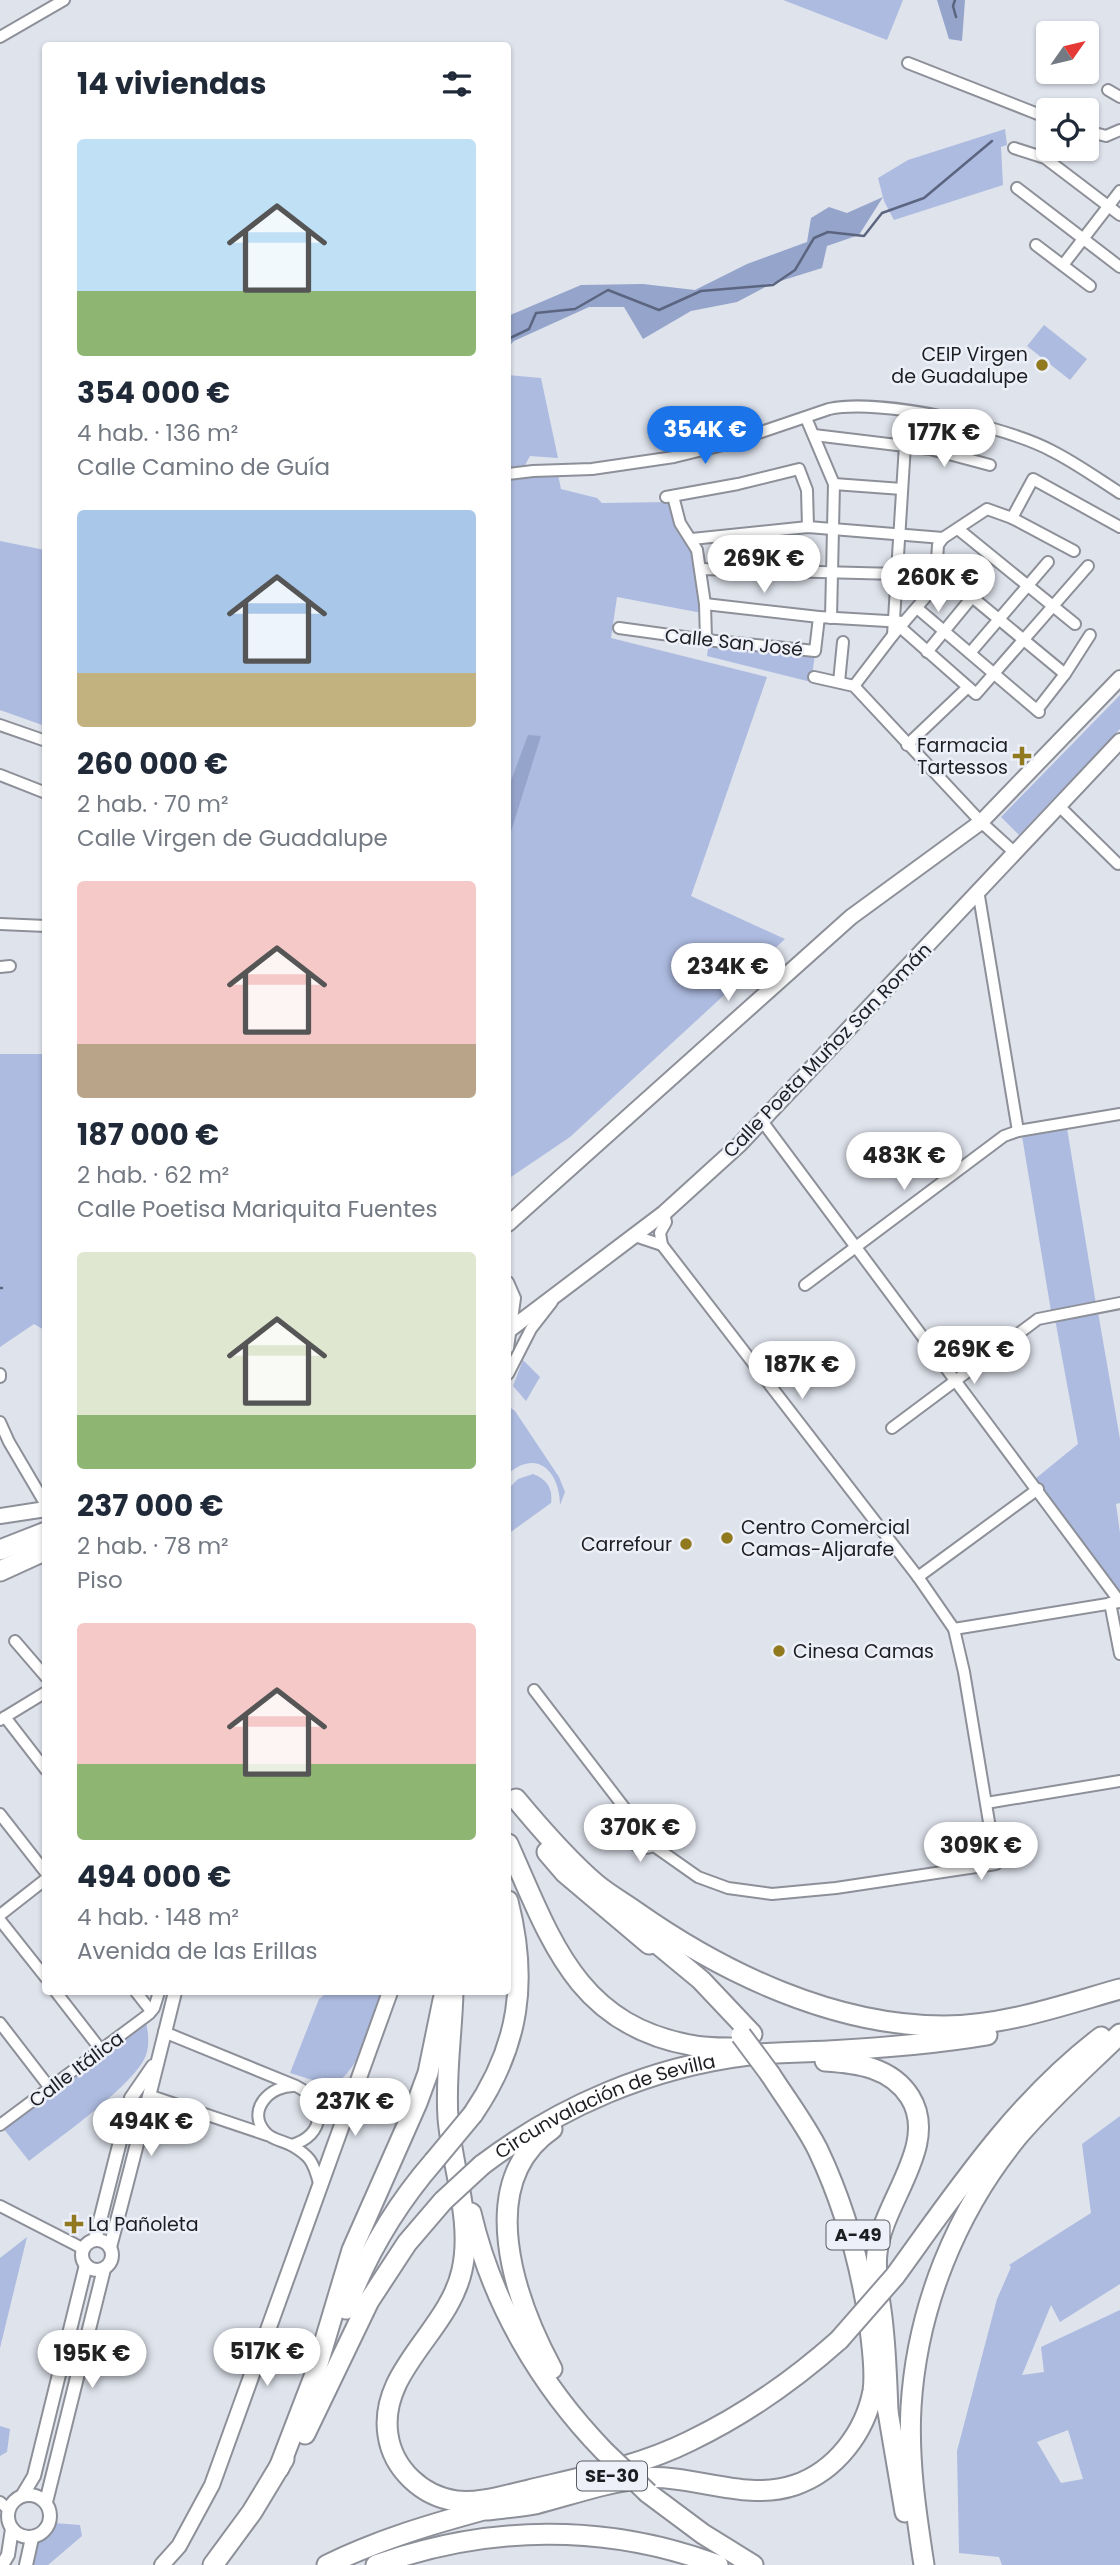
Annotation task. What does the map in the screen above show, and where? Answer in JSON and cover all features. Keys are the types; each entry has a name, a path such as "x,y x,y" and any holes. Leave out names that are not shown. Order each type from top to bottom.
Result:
{"highway":[{"path":"0,1549 40,1532"},
{"path":"0,1571 42,1552"},
{"path":"511,1796 555,1851 600,1898"},
{"path":"511,1796 547,1836 598,1885 664,1933 745,1976 826,2008 916,2025 975,2025 1036,2013 1120,1991"},
{"name":"A-49","path":"511,1797 536,1837 566,1868 701,1980 776,2073 830,2158 854,2221 872,2298 888,2413 904,2470"},
{"path":"536,1837 565,1873 747,2034"},
{"path":"511,1850 557,1948 580,1983 611,2014 655,2037 692,2046 839,2050"},
{"path":"213,2565 252,2512 279,2468 317,2386 367,2256 396,2208 491,2088 507,2052 517,2012 518,1962 511,1919"},
{"name":"Circunvalación de Sevilla","path":"225,2565 256,2522 289,2467 369,2301 407,2243 443,2201 482,2165 544,2122 612,2090 687,2067 748,2055 931,2044 990,2034 1037,2023 1120,1991"},
{"path":"279,2468 314,2377 352,2250 428,2073 443,1995"},
{"path":"453,1995 452,2039 458,2142 469,2207 483,2254 509,2318 534,2363 562,2404 602,2450 648,2493 703,2534 753,2565"},
{"path":"897,2280 979,2158 1010,2122 1068,2064 1120,2022"},
{"path":"923,2565 904,2470 913,2379 922,2330 946,2254 971,2205 1017,2137 1120,2033"},
{"name":"SE-30","path":"327,2565 355,2551 394,2537 479,2511 638,2469 690,2449 751,2417 785,2395 840,2343 897,2280 1011,2132 1062,2080 1120,2033"},
{"path":"452,2039 447,2080 448,2115 464,2220 462,2271 445,2313 400,2375 391,2395 387,2417 387,2434 395,2458 408,2477 418,2485 440,2496 469,2501 610,2471 687,2442 725,2423 767,2399 840,2343"},
{"path":"720,2061 821,2061 859,2065 893,2078 912,2100 918,2118 917,2142 885,2218 876,2256 888,2413"},
{"path":"479,2511 531,2505 640,2479 676,2478 749,2490 795,2485 839,2457 859,2430 868,2410 873,2388 873,2349 865,2294 850,2230 816,2147 776,2073"},
{"path":"602,2450 557,2380 532,2329 511,2256 507,2217 511,2185 529,2151 549,2130 612,2090"},
{"path":"376,2565 463,2541 549,2533 627,2540 686,2553 718,2565"}],"main road":[{"path":"511,1221 851,916 981,822 1120,678"},
{"name":"Calle Poeta Muñoz San Román","path":"511,1328 664,1213 762,1121 1120,741"},
{"path":"0,1516 42,1508"},
{"path":"162,2565 178,2546 212,2486 389,1995"}],"street":[{"path":"0,37 64,0"},
{"path":"908,63 1036,113"},
{"path":"1108,90 1120,97"},
{"path":"1099,134 1105,136 1120,130"},
{"path":"1014,148 1045,158 1120,215"},
{"path":"1017,188 1120,267"},
{"path":"1063,265 1120,191"},
{"path":"1036,245 1090,286"},
{"path":"511,474 643,463 710,449 842,406 870,406 905,410 1026,439 1052,451 1120,494"},
{"path":"806,418 834,484 832,573 825,617"},
{"path":"814,435 905,445 990,465"},
{"path":"898,626 896,575 905,445"},
{"path":"706,640 705,604 698,550 679,520 670,497 799,469 807,489 808,527"},
{"path":"1012,518 1033,480 1120,527"},
{"path":"834,484 902,489"},
{"path":"854,686 898,626 930,592 936,575 938,545 943,538 987,509 1012,518 1074,551"},
{"path":"692,539 808,527 943,538"},
{"path":"958,529 1075,624"},
{"path":"970,653 1048,562"},
{"path":"908,745 994,674 1088,566"},
{"path":"700,569 936,575 952,579 1065,674"},
{"path":"928,652 973,596"},
{"path":"705,604 898,626 972,691"},
{"path":"917,608 1038,711 1090,635"},
{"name":"Calle San José","path":"619,628 706,640 815,650 825,617"},
{"path":"839,682 843,642"},
{"path":"814,677 854,686 981,822 1014,852"},
{"path":"0,725 42,740"},
{"path":"0,775 42,791"},
{"path":"1059,806 1118,864"},
{"path":"978,890 1018,1131"},
{"path":"0,924 42,926"},
{"path":"805,1285 1001,1138 1018,1131 1120,1114"},
{"path":"762,1121 1038,1489 1117,1602 1120,1654"},
{"path":"654,1846 698,1877 728,1888 772,1894 836,1888 996,1864 964,1672 954,1629 918,1577 662,1245 660,1233 666,1222 664,1213"},
{"path":"635,1236 662,1245"},
{"path":"511,1289 515,1298 511,1319"},
{"path":"511,1368 531,1329 558,1293"},
{"path":"892,1428 1038,1320 1120,1303"},
{"path":"0,1422 42,1500"},
{"path":"918,1577 1038,1489"},
{"path":"954,1629 1117,1602"},
{"path":"15,1641 42,1672"},
{"path":"534,1690 633,1819"},
{"path":"42,1694 2,1719 42,1765"},
{"path":"986,1803 1120,1781"},
{"path":"0,1814 42,1868"},
{"path":"648,1814 658,1819 663,1833 654,1846 643,1848 633,1844 628,1828 633,1819 648,1814"},
{"path":"42,1883 0,1918 42,1973"},
{"path":"58,1995 101,2050"},
{"path":"138,1995 151,2011 158,1995"},
{"path":"86,2265 34,2476 22,2496 4,2506 12,2529 21,2536 32,2538 45,2531 49,2525 50,2512 46,2502 104,2269 113,2257 110,2247 175,1995"},
{"name":"Calle Itálica","path":"0,2125 151,2011"},
{"path":"0,2023 50,2088"},
{"path":"164,2032 309,2093 335,2094 357,2082"},
{"path":"104,2269 94,2270 86,2265 82,2258 84,2249 95,2240 130,2101 157,2060"},
{"path":"267,2135 260,2118 264,2100 277,2088 296,2087"},
{"path":"291,2145 306,2139 316,2127 317,2106 309,2093"},
{"path":"151,2095 291,2145 307,2154 314,2164 319,2183"},
{"path":"0,2206 84,2249"},
{"path":"95,2240 110,2247"},
{"path":"22,2496 35,2496 46,2502"},
{"path":"2,2565 8,2555 12,2529"},
{"path":"26,2565 32,2538"}],"shaded area":[{"path":"783,0 903,0 887,40"},
{"path":"937,0 965,0 962,41 949,39"},
{"path":"1005,129 1007,145 1001,147 1003,185 894,220 884,201 878,178 908,160"},
{"path":"883,197 859,235 827,246 822,268 771,284 737,302 691,311 643,339 624,307 589,307 511,344 511,315 581,285 643,284 695,290 747,264 807,242 811,218 829,207 847,213"},
{"path":"1044,325 1087,359 1070,380 1027,346"},
{"path":"511,375 541,378 558,458 530,456 524,467 529,473 557,470 561,489 597,498 602,503 670,502 692,548 702,613 617,597 611,638 767,677 691,896 785,939 570,1137 511,1177"},
{"path":"0,541 42,549 42,725 0,710"},
{"path":"709,642 815,655 811,682 707,656"},
{"path":"1120,695 1120,729 1019,835 1001,817"},
{"path":"528,735 541,736 511,831 511,781"},
{"path":"0,1054 42,1054 42,1329 34,1324 0,1347"},
{"path":"1067,1128 1096,1304 1051,1311 1022,1136"},
{"path":"1098,1312 1120,1439 1120,1503 1116,1504 1120,1533 1120,1592 1035,1479 1078,1444 1055,1319"},
{"path":"523,1360 540,1377 526,1401 513,1386"},
{"path":"511,1408 559,1477 565,1492 560,1505 556,1483 545,1467 528,1463 511,1472"},
{"path":"533,1474 542,1479 551,1493 551,1503 511,1532 511,1486 518,1479"},
{"path":"324,1995 381,1995 359,2056 343,2078 332,2086 290,2073 319,1999"},
{"path":"146,2022 148,2047 139,2067 112,2096 29,2161 3,2128"},
{"path":"1120,2116 1120,2284 1060,2322 1051,2305 1022,2375 1044,2372 1041,2347 1120,2310 1120,2565 1002,2565 999,2557 959,2553 957,2451 997,2299 1011,2267 1009,2265 1091,2213 1082,2144","holes":["1068,2430 1083,2479 1061,2483 1037,2442"]},
{"path":"27,2237 0,2348 0,2258"},
{"path":"0,2426 10,2429 7,2452 0,2456"},
{"path":"54,2523 80,2525 82,2536 48,2565 29,2565 39,2542 51,2532"}],"waterway":[{"path":"955,0 953,6 956,17"},
{"path":"511,338 529,329 536,313 575,309 608,290 659,310 701,291 773,285 795,270 814,238 828,232 864,236 882,213 924,198 992,141"}],"place":[{"name":"CEIP Virgen de Guadalupe","path":"1042,365"},
{"name":"Farmacia Tartessos","path":"1022,756"},
{"name":"Centro Comercial Camas-Aljarafe","path":"727,1538"},
{"name":"Carrefour","path":"686,1544"},
{"name":"Cinesa Camas","path":"779,1651"},
{"name":"La Pañoleta","path":"74,2224"}]}
